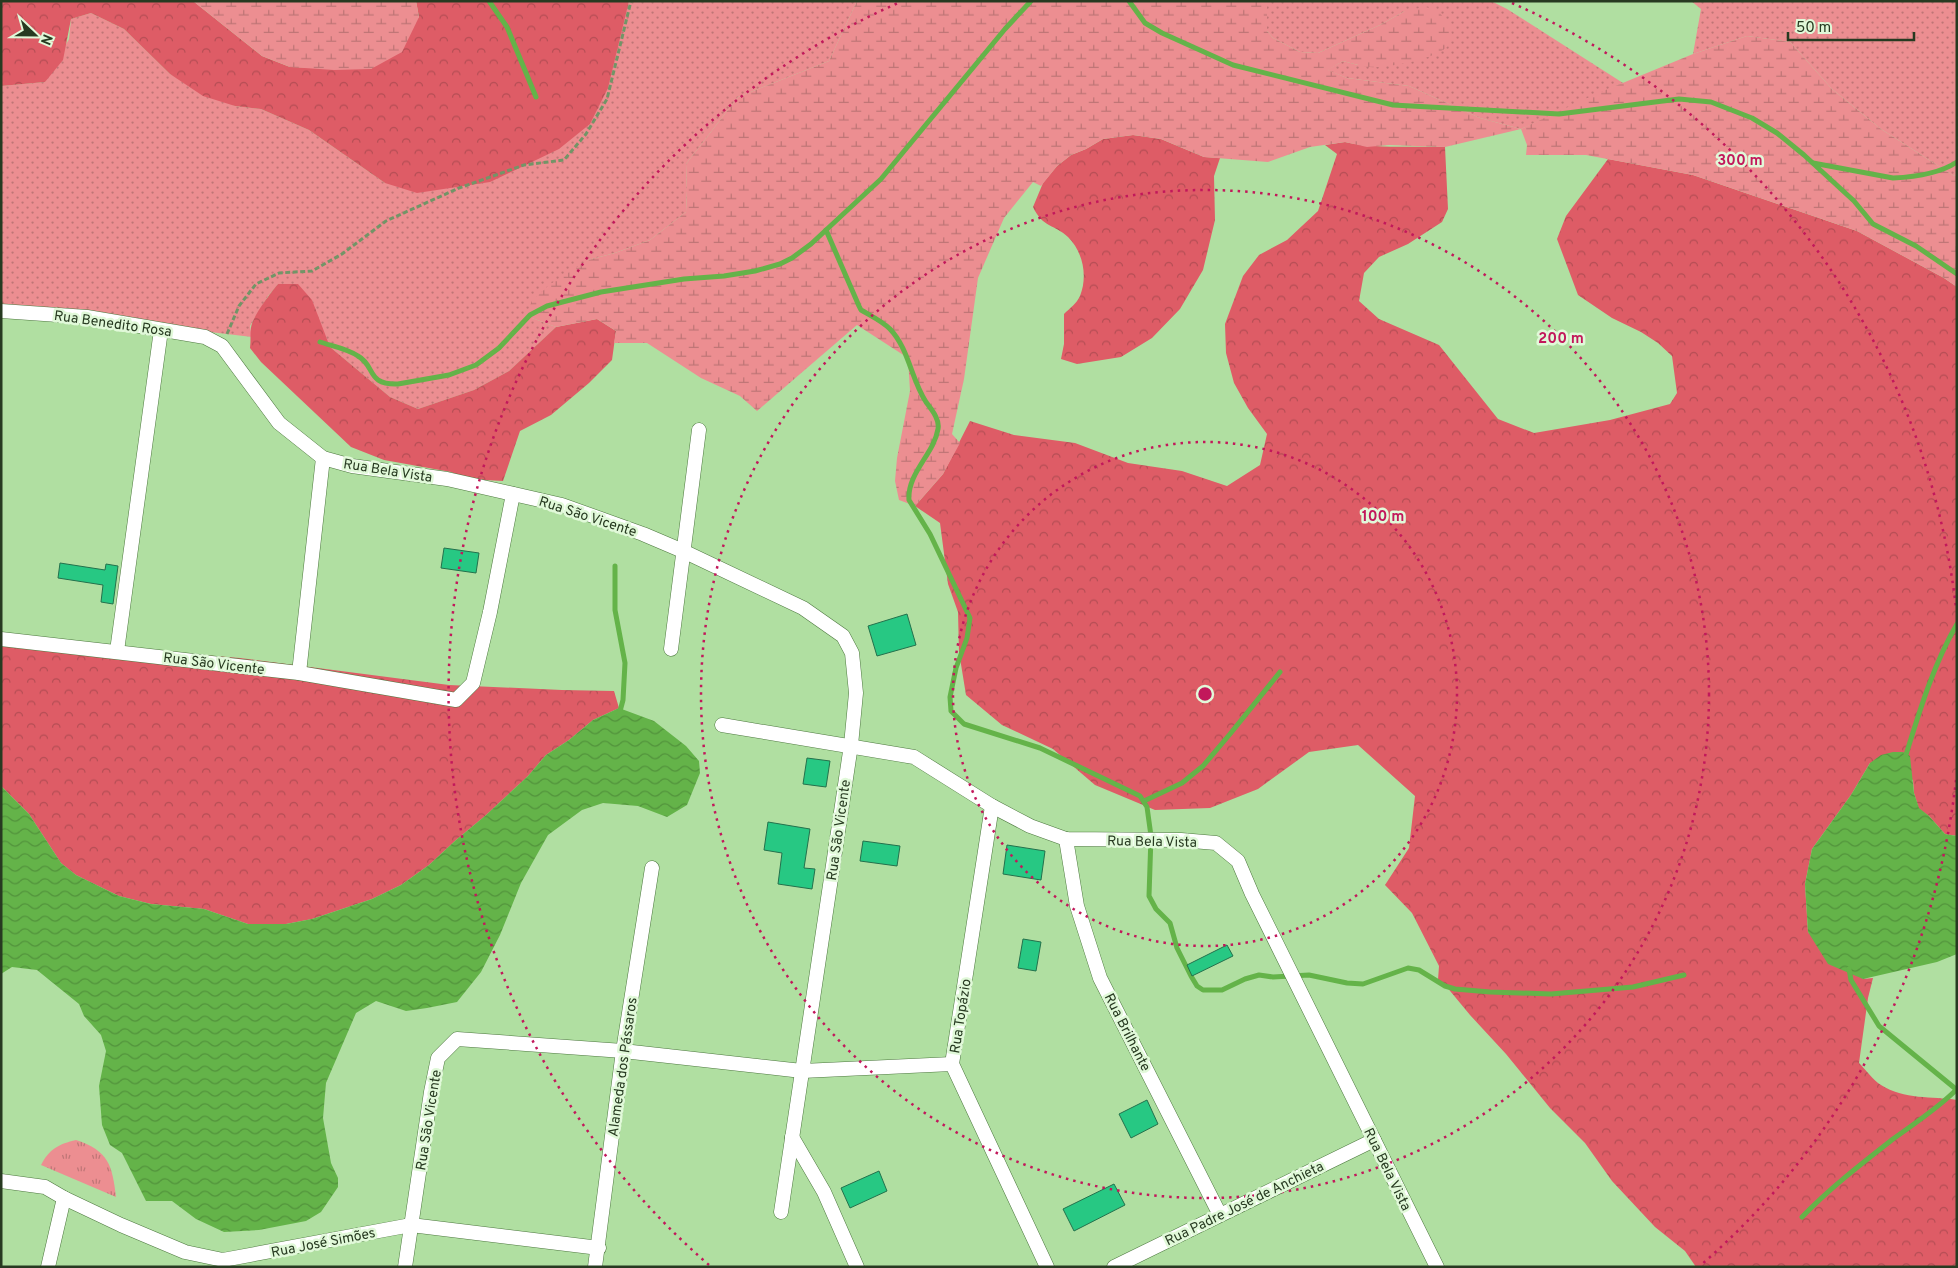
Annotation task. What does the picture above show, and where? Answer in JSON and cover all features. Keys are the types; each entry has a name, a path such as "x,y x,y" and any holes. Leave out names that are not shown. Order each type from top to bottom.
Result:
{"street":[{"name":"Rua Benedito Rosa","path":"1,311 87,317 205,337 222,346"},
{"path":"117,651 161,330"},
{"name":"Rua Bela Vista","path":"222,346 279,423 323,458 352,466 447,479 513,494"},
{"path":"671,649 699,430"},
{"path":"299,673 323,458"},
{"name":"Rua São Vicente","path":"1,639 299,673 456,700 473,684 490,612 513,494 562,505 684,551 803,608 843,636 852,652 856,693 851,745 781,1212"},
{"name":"Rua Bela Vista","path":"722,725 914,757 992,806 1030,826 1066,839 1181,840 1216,843 1238,861 1437,1267"},
{"name":"Rua Topázio","path":"992,806 952,1064 1047,1267"},
{"name":"Rua Brilhante","path":"1066,839 1077,906 1100,978 1220,1215"},
{"name":"Alameda dos Pássaros","path":"595,1267 599,1248 623,1051 652,868"},
{"name":"Rua São Vicente","path":"405,1267 431,1092 438,1058 457,1039 623,1051 802,1071 952,1064"},
{"path":"792,1137 824,1192 857,1267"},
{"name":"Rua Padre José de Anchieta","path":"1114,1267 1374,1140"},
{"name":"Rua José Simões","path":"1,1181 45,1187 121,1225 184,1252 223,1264 411,1225 599,1248"},
{"path":"48,1267 64,1198"}],"path":[{"path":"222,346 239,306 256,284 279,273 312,271 342,254 386,221 459,188 524,166 564,160 586,134 606,99 631,1"}],"green space":[{"path":"1,1 193,1 262,56 290,67 371,69 419,17 416,1 629,1 608,88 590,124 559,149 490,182 417,193 385,183 309,130 261,109 235,106 203,96 170,74 124,29 91,13 71,19 63,60 45,82 1,86"},
{"path":"193,1 416,1 419,17 402,52 371,69 334,70 290,67 262,56"},
{"path":"629,1 857,1 829,61 738,97 686,164 686,212 650,240 615,253 588,260 532,318 556,327 509,371 474,390 418,409 390,397 330,347 321,327 278,284 268,296 250,326 252,337 1,307 1,86 45,82 69,39 71,19 91,13 124,29 170,74 235,106 261,109 309,130 385,183 622,25"},
{"path":"857,1 1267,1 1267,31 1273,38 1300,52 1318,53 1380,25 1405,11 1425,7 1438,10 1448,24 1452,37 1447,47 1429,56 1406,63 1369,67 1343,61 1328,70 1347,78 1409,86 1480,118 1521,129 1445,147 1389,145 1367,147 1345,142 1310,147 1268,162 1204,157 1161,139 1133,135 1103,139 1071,155 1057,166 1041,186 1033,182 1004,218 978,278 964,379 952,434 960,443 943,474 915,506 899,500 895,481 897,458 910,391 908,358 857,325 757,411 740,396 701,378 647,343 614,343 616,331 597,319 556,327 532,318 529,308 532,301 549,285 588,260 615,253 650,240 686,212 686,164 738,97 829,61"},
{"path":"1267,1 1491,1 1507,9 1623,83 1521,129 1480,118 1409,86 1347,78 1327,70 1343,61 1358,65 1405,11 1380,25 1318,53 1300,52 1273,38 1267,31"},
{"path":"1691,1 1957,1 1957,170 1954,176 1881,129 1832,89 1790,42 1747,36 1693,54 1701,9"},
{"path":"1747,36 1790,42 1832,89 1881,129 1954,176 1957,170 1957,287 1944,278 1857,231 1693,175 1586,155 1526,155 1527,145 1521,129 1596,94 1693,54"},
{"path":"1133,135 1161,139 1204,157 1220,158 1214,176 1215,220 1203,270 1180,309 1152,338 1121,357 1077,364 1061,359 1064,344 1064,314 1080,296 1084,280 1083,265 1077,250 1068,237 1041,219 1033,207 1043,183 1057,166 1071,155 1103,139"},
{"path":"1345,142 1382,146 1445,147 1448,209 1442,222 1408,244 1379,257 1364,273 1359,301 1379,319 1439,345 1498,419 1534,433 1610,420 1670,404 1677,393 1672,356 1658,343 1641,332 1612,318 1578,295 1557,239 1566,216 1608,159 1693,175 1857,231 1944,278 1957,287 1957,836 1945,834 1929,816 1919,809 1914,793 1913,780 1870,763 1851,795 1812,849 1805,884 1808,932 1863,979 1873,978 1868,998 1859,1063 1875,1080 1890,1090 1918,1097 1957,1100 1957,1267 1696,1267 1685,1251 1655,1227 1612,1181 1585,1143 1550,1108 1506,1054 1446,986 1438,980 1439,966 1412,913 1385,885 1409,848 1415,796 1358,745 1309,752 1258,789 1210,808 1155,810 1095,785 1053,749 1002,725 966,695 959,652 958,612 948,584 940,523 915,506 943,474 970,421 1014,435 1075,443 1128,463 1182,471 1227,486 1260,465 1267,434 1248,408 1234,383 1226,353 1225,324 1243,276 1259,255 1287,240 1318,211 1337,154 1325,145"},
{"path":"278,284 298,284 312,300 330,347 390,397 418,409 474,390 509,371 556,327 597,319 616,331 612,360 589,383 551,415 520,431 503,481 467,479 451,472 384,460 351,447 261,362 250,348 252,324 254,318"},
{"path":"1,639 240,658 449,685 614,691 619,708 593,720 569,740 546,755 528,776 485,816 429,865 401,885 372,899 312,919 286,924 248,924 204,909 151,904 119,896 76,875 61,863 29,814 1,786"},
{"path":"76,1140 96,1149 107,1161 113,1176 116,1197 41,1165 47,1155 55,1148"}],"water":[{"path":"619,708 654,721 686,746 699,761 700,773 687,805 667,817 638,806 603,803 582,810 548,835 521,883 500,935 481,972 457,1002 406,1011 376,1001 356,1013 326,1083 323,1118 331,1163 338,1178 338,1187 321,1212 306,1221 259,1230 224,1232 196,1219 172,1201 146,1201 122,1153 110,1145 102,1125 99,1086 106,1051 101,1035 84,1016 79,1004 37,970 12,967 1,974 1,786 29,814 61,863 76,875 119,896 151,904 204,909 248,924 286,924 312,919 372,899 401,885 429,865 485,816 528,776 546,755 569,740 593,720"},
{"path":"1903,752 1910,756 1914,793 1919,808 1945,834 1957,836 1957,954 1937,962 1863,979 1828,964 1808,932 1805,884 1812,849 1851,795 1870,763 1881,755"}],"building":[{"path":"444,548 479,553 476,573 441,568"},
{"path":"60,563 105,570 106,564 118,566 113,604 101,602 103,585 58,578"},
{"path":"907,614 916,645 877,656 868,626"},
{"path":"807,758 830,761 826,787 803,784"},
{"path":"768,822 810,829 804,868 815,869 812,889 778,884 782,853 764,850"},
{"path":"863,841 900,846 897,866 860,861"},
{"path":"1007,845 1045,851 1041,880 1003,874"},
{"path":"1023,939 1041,942 1036,971 1018,968"},
{"path":"1227,945 1233,956 1192,976 1187,965"},
{"path":"1147,1100 1158,1124 1131,1138 1119,1114"},
{"path":"879,1171 887,1191 850,1208 841,1188"},
{"path":"1114,1184 1125,1205 1074,1231 1063,1209"}],"waterway":[{"path":"489,1 507,27 536,97"},
{"path":"320,342 354,354 364,360 376,378 388,383 398,384 449,375 476,365 499,348 530,315 547,306 601,292 684,279 724,276 755,271 780,264 811,244 881,179 1005,29 1031,1"},
{"path":"1129,1 1145,23 1162,33 1233,65 1393,105 1559,114 1679,99 1711,102 1752,118 1777,133 1854,201 1873,224 1916,246 1957,274"},
{"path":"1813,163 1893,178 1918,176 1934,172 1957,162"},
{"path":"826,230 861,310 884,324 896,337 902,346 921,393 938,422 936,438 912,481 909,500 930,534 970,618 967,638 956,668 950,697 951,711 964,724 1040,748 1140,796 1147,807 1151,836 1149,896 1156,909 1170,923 1177,948 1197,986 1203,990 1222,990 1245,979 1259,975 1273,977 1309,975 1347,983 1363,984 1408,968 1419,970 1445,986 1455,989 1551,994 1633,987 1684,975"},
{"path":"615,566 615,610 625,663 623,700 619,715"},
{"path":"1905,758 1934,673 1957,624"},
{"path":"1144,801 1182,783 1203,766 1280,672"},
{"path":"1849,969 1851,980 1879,1026 1957,1090"},
{"path":"1802,1217 1846,1176 1934,1110 1956,1090"}]}
